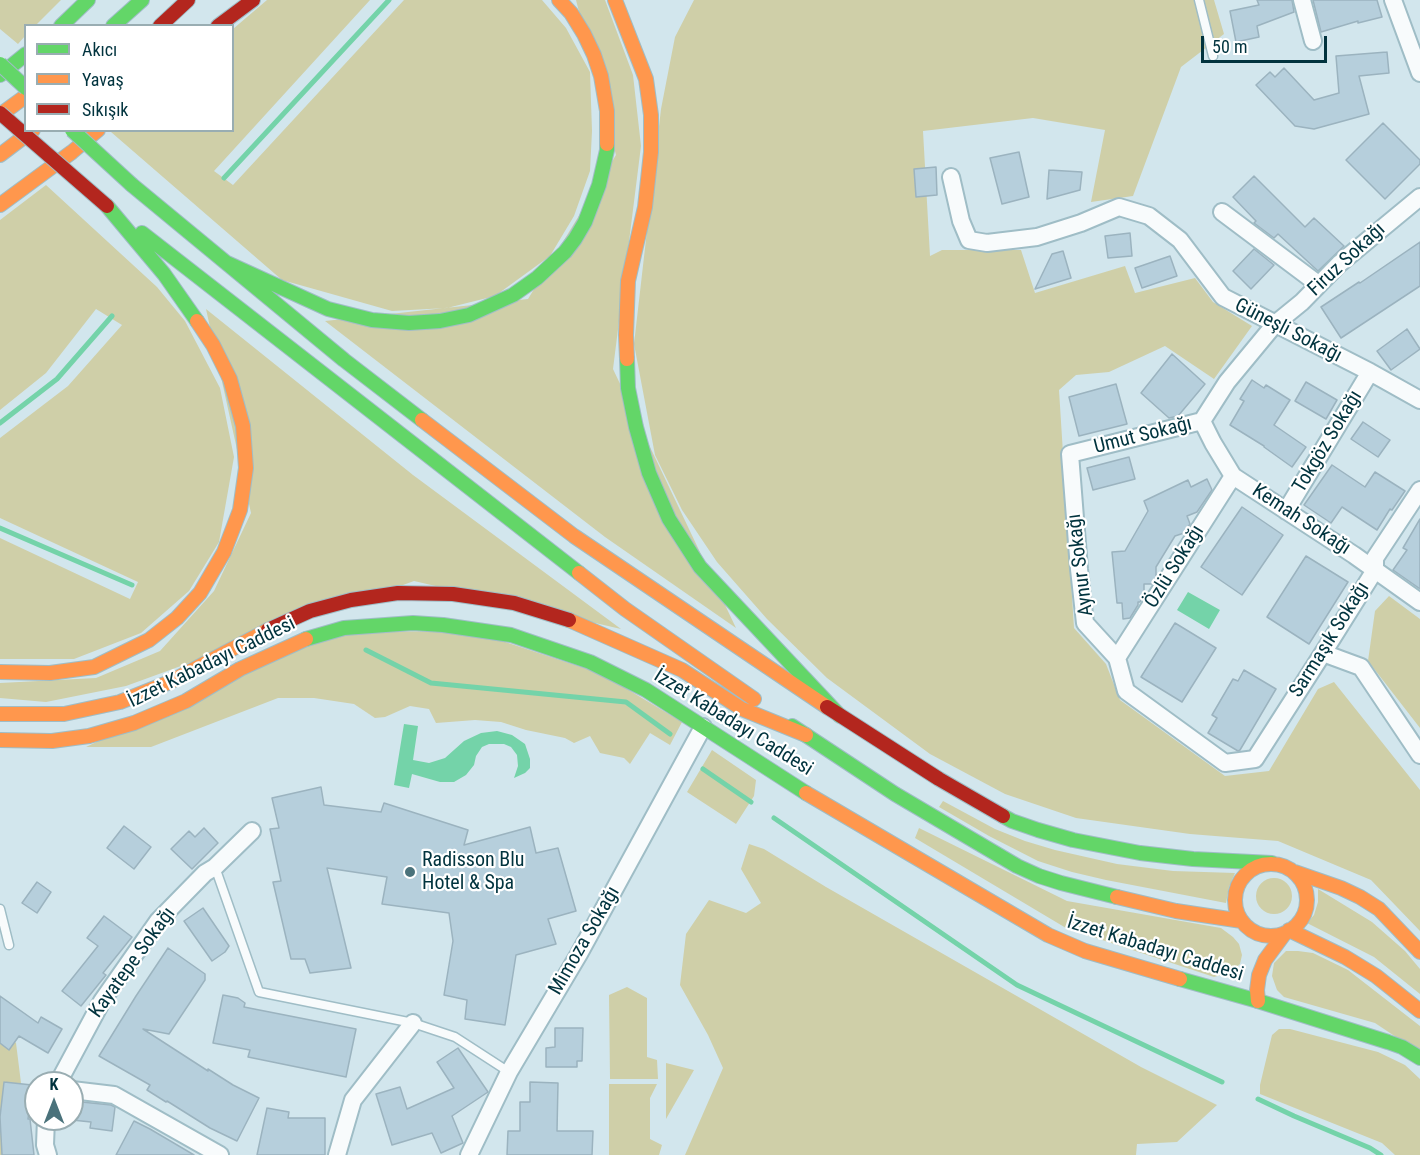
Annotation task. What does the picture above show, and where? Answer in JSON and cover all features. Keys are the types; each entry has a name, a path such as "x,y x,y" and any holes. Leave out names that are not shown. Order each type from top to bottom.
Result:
{"main road":[{"path":"63,24 83,0"},
{"path":"63,24 88,0"},
{"path":"115,24 142,0"},
{"path":"162,24 188,0"},
{"path":"220,24 242,0"},
{"path":"221,24 253,0"},
{"path":"225,262 328,309 372,320 409,323 440,321 469,315 513,295 537,278 565,252 585,222 599,185 607,150 607,111 601,76 584,34 571,13 559,0"},
{"path":"615,0 646,78 651,115 651,152 645,207 628,281 626,335 628,388 649,473 669,519 700,567 840,716"},
{"path":"0,75 24,56"},
{"path":"0,64 24,86"},
{"path":"24,97 0,114 107,206 625,609 895,794 1017,866 1039,876 1176,911 1245,924 1260,934 1272,936 1287,932 1295,927 1303,917 1307,905 1307,893 1303,882 1295,872"},
{"path":"0,155 30,132"},
{"path":"74,132 132,185 344,360 574,536 840,716 939,779 1012,821 1073,840 1140,853 1193,859 1272,863 1284,866 1341,888 1379,909 1420,952"},
{"path":"0,205 96,132"},
{"path":"0,672 50,673 94,667 149,640 177,618 200,593 224,552 240,510 246,468 243,426 230,379 213,345 164,274 107,206"},
{"path":"0,714 64,714 120,702 170,682 258,635 310,611 351,600 398,594 453,594 514,603 572,621 682,670 742,709 806,735"},
{"name":"İzzet Kabadayı Caddesi","path":"0,740 52,741 88,736 134,723 186,701 240,669 311,637 344,628 413,623 443,625 511,636 590,662 646,690 785,780 1048,935 1085,951 1119,962 1258,1001 1388,1042 1420,1058"},
{"path":"1258,1001 1252,954 1245,924 1236,911 1236,888 1250,870 1272,863"},
{"path":"1258,1001 1259,975 1265,960 1287,932"},
{"path":"1287,932 1345,957 1376,976 1420,1011"}],"street":[{"path":"1302,0 1314,41"},
{"path":"1393,0 1420,73"},
{"name":"Güneşli Sokağı","path":"951,177 961,221 969,240 987,243 1037,237 1081,223 1119,207 1149,216 1180,240 1222,297 1420,400"},
{"name":"Firuz Sokağı","path":"1275,324 1302,302 1346,257 1420,197"},
{"path":"1222,212 1318,285"},
{"name":"Umut Sokağı","path":"1070,454 1202,421 1227,382 1275,324"},
{"name":"Tokgöz Sokağı","path":"1286,511 1370,372"},
{"name":"Kemah Sokağı","path":"1202,421 1233,476 1420,602"},
{"name":"Aynur Sokağı","path":"1070,454 1085,623 1117,658 1126,692 1225,763 1255,759"},
{"name":"Özlü Sokağı","path":"1117,658 1233,476"},
{"name":"Sarmaşık Sokağı","path":"1255,759 1375,570 1375,558 1420,490"},
{"path":"1323,653 1361,667 1420,755"},
{"name":"Mimoza Sokağı","path":"471,1153 508,1072 579,954 703,727"},
{"name":"Kayatepe Sokağı","path":"64,1071 102,1001 158,921 205,873 252,831"},
{"path":"337,1155 353,1100 412,1023"},
{"path":"84,1091 114,1095 220,1155"},
{"path":"46,1131 45,1145 48,1155"}],"lane":[{"path":"1199,0 1213,56"},
{"path":"214,867 259,992 412,1023 455,1037 508,1072"},
{"path":"0,909 9,945"}],"shaded area":[{"path":"0,0 61,0 37,24 24,24 24,37 18,44 0,29"},
{"path":"267,0 370,0 214,171 233,185 404,0 542,0 566,28 590,72 592,131 590,171 574,216 550,256 495,296 447,308 392,311 282,280 111,132 234,132 234,28"},
{"path":"576,0 605,0 633,75 641,146 613,369 736,628 605,537 325,321 528,299 616,155"},
{"path":"694,0 1214,0 1224,34 1181,67 1133,196 1091,202 1105,130 1033,118 923,131 930,256 942,250 1021,250 1035,293 1125,266 1135,293 1195,278 1213,302 1252,326 1214,379 1165,346 1109,372 1076,375 1059,390 1074,628 1106,664 1120,700 1225,776 1269,771 1318,689 1334,682 1420,790 1420,931 1371,880 1278,841 1190,834 1076,818 1005,794 930,754 827,678 767,619 717,562 682,510 655,455 634,344 661,109 675,37"},
{"path":"46,185 157,287 185,321 220,388 234,457 219,542 189,591 141,633 74,659 0,659 0,538 130,599 138,582 0,518 0,438 68,386 122,325 96,309 46,373 0,410 0,220"},
{"path":"206,309 413,475 621,629 414,581 126,686 46,702 0,698 0,683 96,678 160,651 214,591 251,513"},
{"path":"1188,592 1220,610 1209,629 1177,610"},
{"path":"1389,596 1420,619 1420,728 1368,661 1375,611"},
{"path":"472,631 602,674 682,722 670,745 650,733 630,764 624,758 600,753 590,736 574,743 565,738 501,722 475,720 436,723 429,709 410,706 385,717 375,718 354,704 314,698 278,698 151,747 86,747 326,632"},
{"path":"404,724 418,726 413,760 429,763 445,758 464,741 481,733 497,731 512,735 525,744 530,759 530,768 514,778 518,766 517,755 511,747 504,744 489,744 482,747 476,756 474,765 466,775 454,782 440,782 412,774 409,788 394,785"},
{"path":"712,750 756,780 754,796 736,824 687,792"},
{"path":"943,801 995,829 1055,850 1117,864 1173,871 1235,873 1226,903 1106,880 1038,861 939,807"},
{"path":"919,828 1067,901 1221,928 1239,944 1242,955 1240,964 1231,972 1214,977 1066,928 915,838"},
{"path":"749,844 764,849 826,887 1141,1067 1217,1105 1177,1142 1137,1144 1136,1155 685,1155 723,1068 708,1035 680,985 686,934 709,900 746,913 761,903 741,869"},
{"path":"1274,878 1287,883 1292,896 1287,909 1274,914 1261,909 1256,896 1261,883"},
{"path":"1318,889 1372,922 1405,951 1420,969 1420,994 1374,957 1307,923 1314,915 1318,902"},
{"path":"1286,951 1313,953 1348,970 1420,1026 1420,1053 1375,1023 1284,997 1277,990 1272,976 1274,963"},
{"path":"627,987 647,998 647,1057 657,1060 658,1079 610,1079 609,995"},
{"path":"0,1026 16,1043 24,1107 24,1131 27,1131 30,1155 0,1155"},
{"path":"1279,1029 1290,1029 1378,1052 1405,1065 1420,1079 1420,1155 1395,1155 1382,1143 1260,1094 1272,1035"},
{"path":"666,1063 694,1070 666,1119"},
{"path":"609,1084 657,1084 650,1098 650,1139 662,1145 659,1155 609,1155"}],"building":[{"path":"1257,0 1292,0 1294,12 1257,26 1259,37 1236,42 1230,11 1259,5"},
{"path":"1313,0 1377,0 1382,17 1358,23 1358,21 1321,32"},
{"path":"1387,52 1389,73 1359,76 1369,114 1314,129 1295,126 1256,85 1270,72 1275,77 1284,68 1314,100 1339,93 1336,56"},
{"path":"1383,123 1420,160 1420,164 1385,199 1346,160"},
{"path":"1019,152 1029,197 1002,204 990,158"},
{"path":"936,167 937,195 916,197 914,169"},
{"path":"1049,170 1082,172 1080,190 1047,199"},
{"path":"1254,176 1305,227 1314,218 1344,246 1318,271 1278,234 1274,238 1254,223 1256,221 1233,197"},
{"path":"1130,233 1132,256 1108,258 1105,236"},
{"path":"1420,242 1420,286 1341,338 1321,307"},
{"path":"1254,249 1274,265 1251,289 1233,271"},
{"path":"1063,251 1071,278 1035,289 1052,254"},
{"path":"1170,256 1177,276 1142,288 1135,268"},
{"path":"1407,329 1420,349 1391,370 1377,351"},
{"path":"1172,354 1205,384 1178,416 1169,418 1141,393"},
{"path":"1252,380 1264,388 1266,385 1290,400 1274,425 1306,447 1292,467 1230,425 1244,401 1240,399"},
{"path":"1306,382 1337,400 1326,419 1295,401"},
{"path":"1116,384 1127,424 1079,436 1069,397"},
{"path":"1363,422 1390,440 1378,457 1351,439"},
{"path":"1129,457 1135,479 1093,490 1087,468"},
{"path":"1332,465 1365,487 1375,472 1405,491 1377,530 1342,507 1331,523 1304,505"},
{"path":"1207,479 1212,490 1197,512 1187,516 1190,524 1184,533 1175,536 1156,567 1156,577 1152,584 1144,584 1144,595 1140,602 1130,618 1123,619 1122,603 1117,603 1112,552 1125,551 1148,511 1144,501 1188,480 1191,487"},
{"path":"1242,507 1283,535 1242,595 1201,567"},
{"path":"1420,519 1420,589 1393,570 1407,550 1403,548"},
{"path":"1306,556 1348,582 1309,644 1267,617"},
{"path":"1175,623 1216,648 1182,702 1141,677"},
{"path":"1244,670 1276,689 1238,751 1208,733 1217,718 1212,715 1233,679 1238,681"},
{"path":"321,787 324,805 381,812 384,803 468,830 464,845 530,827 536,853 558,848 576,911 548,919 556,944 516,955 505,1025 465,1019 467,1000 444,995 453,941 449,913 382,904 387,877 327,868 351,968 310,973 305,959 291,959 273,882 281,881 270,829 279,828 272,798"},
{"path":"124,826 151,847 134,869 107,848"},
{"path":"204,828 218,843 192,869 171,849 189,831 195,837"},
{"path":"37,882 51,892 37,913 22,903"},
{"path":"203,908 229,946 225,952 212,961 184,921"},
{"path":"104,916 132,937 103,973 106,975 81,1006 62,991 98,946 87,938"},
{"path":"168,948 205,974 205,980 169,1034 143,1029 208,1071 208,1069 259,1098 237,1141 166,1102 147,1090 150,1085 99,1056"},
{"path":"223,995 238,998 245,1003 244,1007 356,1029 346,1077 248,1057 250,1050 213,1043"},
{"path":"0,996 38,1023 41,1017 62,1029 48,1053 19,1036 9,1050 0,1043"},
{"path":"555,1028 583,1028 582,1061 577,1061 577,1067 546,1067 546,1048 555,1047"},
{"path":"458,1048 488,1092 452,1116 463,1143 441,1153 432,1133 392,1145 376,1094 400,1087 407,1109 454,1088 437,1062"},
{"path":"4,1082 24,1084 24,1131 31,1131 34,1155 2,1155 0,1117"},
{"path":"530,1082 558,1083 557,1131 593,1131 592,1155 507,1155 508,1131 520,1131 520,1102 530,1102"},
{"path":"84,1102 115,1107 112,1131 90,1128 91,1122 84,1121"},
{"path":"267,1108 289,1112 288,1118 325,1118 325,1155 257,1155"},
{"path":"134,1121 150,1129 194,1155 116,1155"}],"waterway":[{"path":"224,178 389,0"},
{"path":"0,423 57,379 112,316"},
{"path":"0,528 132,585"},
{"path":"366,650 431,683 626,702 670,734"},
{"path":"703,769 751,802"},
{"path":"774,818 1017,985 1222,1082"},
{"path":"1258,1099 1370,1148 1381,1155"}],"traffic: fast":[{"path":"63,24 88,0"},
{"path":"115,24 142,0"},
{"path":"0,75 24,56"},
{"path":"0,64 24,86"},
{"path":"74,132 132,185"},
{"path":"225,262 328,309 372,320 409,323 440,321 469,315 513,295 537,278 565,252 585,222 599,185 607,144"},
{"path":"132,185 344,360 422,420"},
{"path":"107,206 164,274 197,321"},
{"path":"142,233 579,573"},
{"path":"627,359 628,388 636,427 649,473 669,519 700,567 840,716"},
{"path":"306,639 344,628 413,623 511,635 590,662 646,690 806,793"},
{"path":"792,726 895,794 1017,866 1061,883 1117,897"},
{"path":"1003,816 1038,830 1073,840 1140,853 1193,859 1272,863"},
{"path":"1180,979 1388,1042 1420,1058"}],"traffic: slow":[{"path":"559,0 571,13 594,55 601,76 607,111 607,144"},
{"path":"615,0 646,79 651,115 651,152 645,207 628,281 627,359"},
{"path":"0,115 24,97"},
{"path":"0,155 30,132"},
{"path":"0,205 96,132"},
{"path":"0,672 50,673 94,667 149,640 177,618 200,593 224,552 240,510 246,468 243,426 230,379 213,345 197,321"},
{"path":"422,420 574,536 827,707"},
{"path":"579,573 625,609 754,699"},
{"path":"569,620 682,670 742,709 806,735"},
{"path":"0,714 64,714 120,702 170,682 268,630"},
{"path":"0,740 52,741 89,736 134,723 186,701 240,669 306,639"},
{"path":"806,793 1048,935 1085,951 1180,979"},
{"path":"1271,864 1291,870 1301,880 1307,900 1301,920 1291,930 1271,936 1251,930 1241,920 1235,900 1241,880 1251,870 1271,864"},
{"path":"1295,872 1341,888 1379,909 1420,952"},
{"path":"1117,897 1176,911 1242,921"},
{"path":"1289,930 1345,957 1376,976 1420,1011"},
{"path":"1258,1001 1259,975 1265,960 1285,933"}],"traffic: jam":[{"path":"162,24 188,0"},
{"path":"221,24 253,0"},
{"path":"0,113 107,206"},
{"path":"268,630 310,611 351,600 398,593 453,594 514,603 569,620"},
{"path":"827,707 939,779 1003,816"}],"place":[{"name":"Radisson Blu Hotel & Spa","path":"410,872"}]}
